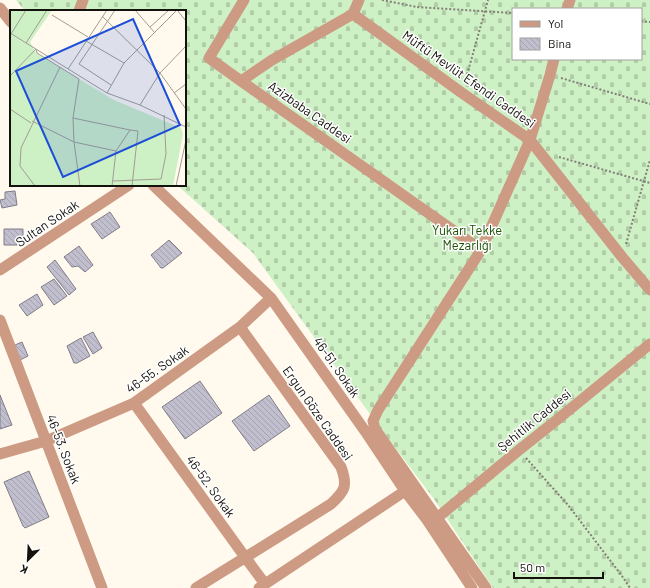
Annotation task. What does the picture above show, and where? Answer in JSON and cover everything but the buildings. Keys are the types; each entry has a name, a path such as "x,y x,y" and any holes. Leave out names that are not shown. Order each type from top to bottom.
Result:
{"street":[{"path":"79,10 83,0"},
{"path":"241,80 209,58 244,0"},
{"path":"352,14 359,0"},
{"path":"0,8 10,21"},
{"name":"Azizbaba Caddesi","path":"352,14 272,60 241,80 481,250"},
{"name":"Müftü Mevlüt Efendi Caddesi","path":"352,14 530,140 622,257 650,290"},
{"path":"486,588 375,429 373,421 378,410 481,250 530,140 554,60"},
{"name":"Sultan Sokak","path":"0,270 127,186"},
{"name":"46-51. Sokak","path":"154,186 271,298 365,431 405,491 427,520 472,588"},
{"name":"46-55. Sokak","path":"0,454 46,440 134,403 240,327 271,298"},
{"name":"46-53. Sokak","path":"0,320 102,588"},
{"name":"Ergun Göze Caddesi","path":"196,588 331,504 343,490 345,483 341,467 240,327"},
{"name":"Şehitlik Caddesi","path":"437,518 650,344"},
{"name":"46-52. Sokak","path":"134,403 245,557 262,586"},
{"path":"262,586 405,491"}],"path":[{"path":"382,0 417,7 512,13"},
{"path":"462,93 488,0"},
{"path":"550,75 650,104"},
{"path":"539,152 650,183"},
{"path":"622,257 650,160"},
{"path":"519,450 568,505 630,588"}],"green space":[{"name":"Yukarı Tekke Mezarlığı","path":"16,0 650,0 650,588 493,588 434,499 375,421 253,253 178,186 186,186 186,10 24,10"}]}
